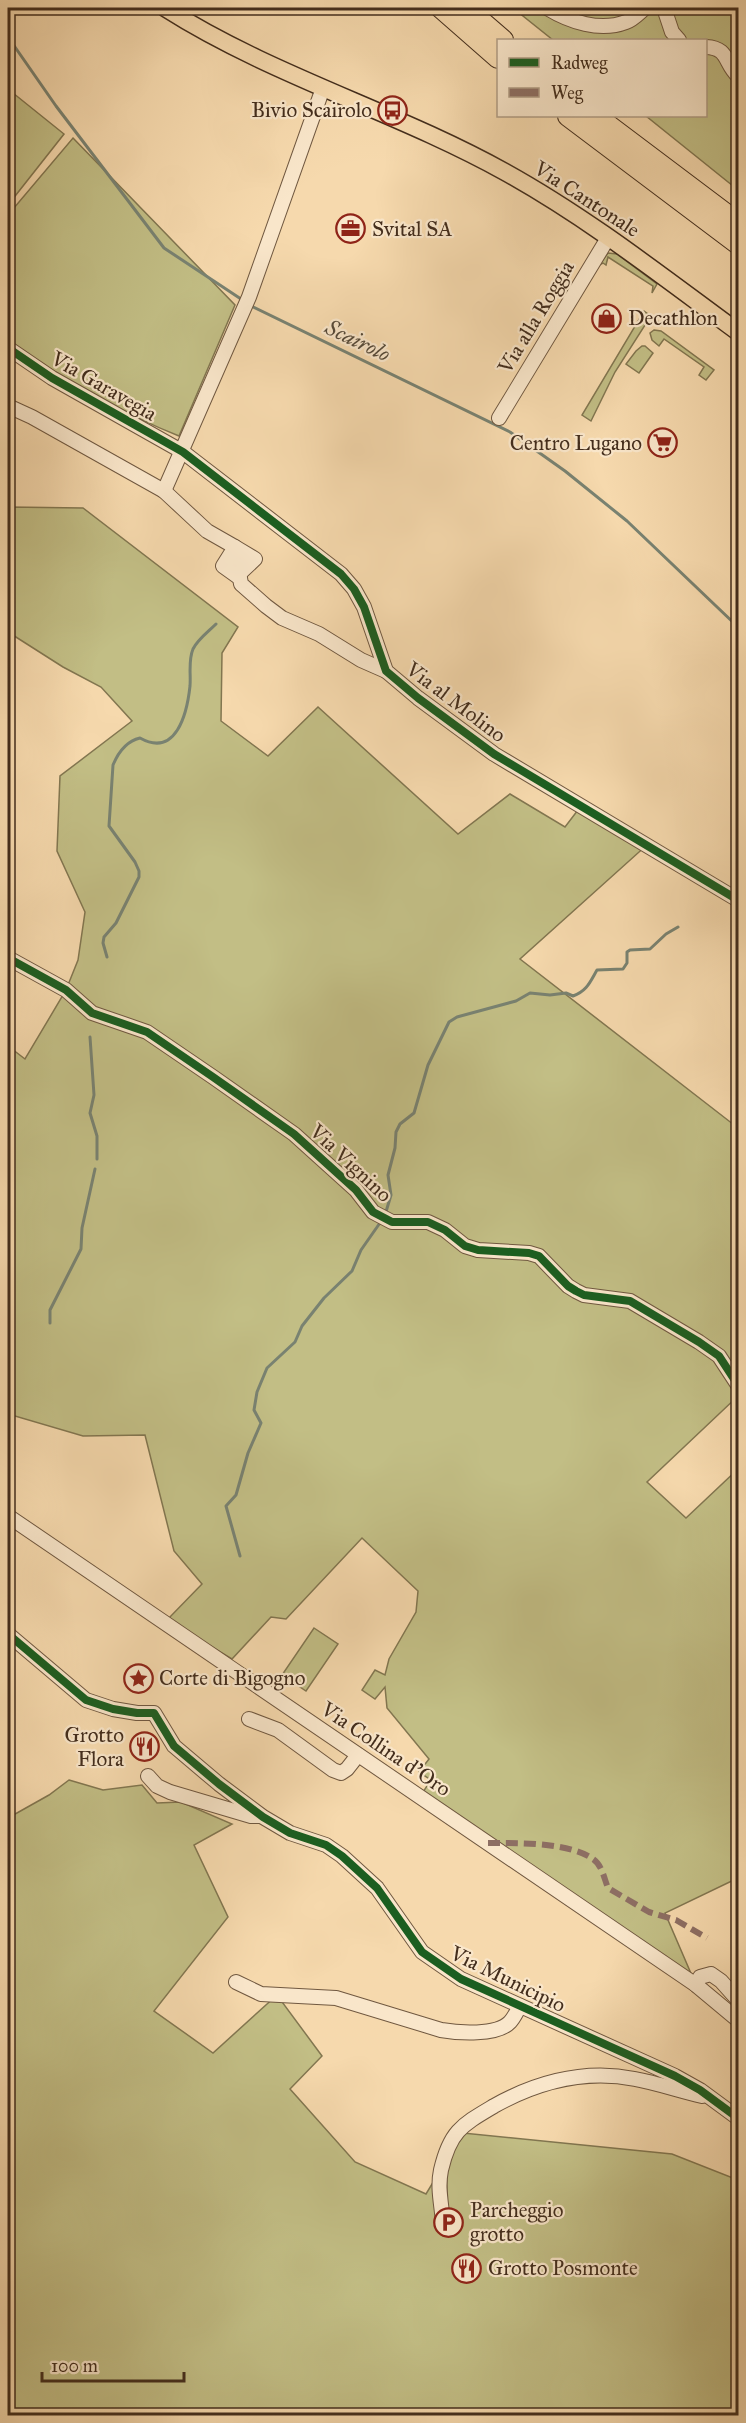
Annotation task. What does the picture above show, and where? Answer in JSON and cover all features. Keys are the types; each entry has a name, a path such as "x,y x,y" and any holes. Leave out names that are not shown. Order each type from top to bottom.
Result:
{"highway":[{"path":"441,8 497,57"},
{"path":"466,8 502,39"},
{"path":"568,117 738,244"},
{"path":"597,117 738,223"}],"main road":[{"name":"Via Cantonale","path":"165,8 248,53 323,88 401,120 505,172 608,238 738,332"}],"street":[{"path":"547,8 580,23 607,25 628,22 645,8"},
{"path":"664,8 672,32 678,39"},
{"path":"707,47 719,49 738,76"},
{"path":"8,406 32,417 164,491 249,297 323,88"},
{"name":"Via alla Roggia","path":"499,418 608,238"},
{"name":"Via Garavegia","path":"8,348 52,378 183,452"},
{"name":"Via al Molino","path":"183,452 341,574 354,589 364,607 387,670"},
{"name":"Via al Molino","path":"164,491 207,531 235,547 240,579 282,618 319,634 361,660 387,670 418,698 494,754 738,900"},
{"name":"Via Vignino","path":"8,958 66,990 92,1013 147,1032 221,1083 294,1134 356,1190 373,1212 392,1222 428,1222 445,1230 465,1246 478,1250 530,1253 540,1256 568,1286 576,1291 584,1295 630,1301 699,1342 719,1356 738,1385"},
{"name":"Via Collina d'Oro","path":"8,1516 696,1985 738,2020"},
{"name":"Via Municipio","path":"8,1634 91,1703 137,1713 154,1713 180,1752 263,1817 290,1833 326,1845 342,1856 377,1888 422,1952 433,1961 461,1979 675,2076 713,2099 738,2118"},
{"path":"249,1719 278,1730 333,1770 341,1773 358,1755"},
{"path":"147,1776 157,1786 170,1792 251,1816 263,1817"},
{"path":"696,1985 700,1977 711,1974 722,1981 738,2000"},
{"path":"236,1982 261,1994 336,1998 441,2031 457,2033 504,2027 511,2022 520,2006"},
{"path":"443,2224 443,2210 438,2189 441,2169 451,2141 466,2122 519,2092 579,2077 618,2077 713,2099"}],"shaded area":[{"path":"513,8 738,8 738,190 647,117 707,117 707,39 552,39"},
{"path":"8,89 64,134 8,205"},
{"path":"73,138 235,305 179,436 91,393 8,340 8,215"},
{"path":"608,253 617,254 657,284 652,293 653,286 608,257 606,265 603,263 599,265"},
{"path":"644,311 659,322 658,324 650,322 645,325 615,372 591,421 582,415"},
{"path":"654,330 661,331 714,370 706,380 699,375 704,367 664,339 659,346 652,340 650,333"},
{"path":"642,346 653,353 639,373 626,364"},
{"path":"8,507 83,508 238,627 222,653 221,721 268,756 318,707 458,834 510,794 565,827 581,806 648,844 520,959 738,1128 738,1396 647,1482 686,1518 738,1469 738,1878 665,1913 696,1985 423,1792 431,1780 419,1772 429,1759 387,1708 385,1687 375,1699 362,1690 375,1670 385,1675 389,1659 416,1612 418,1591 362,1538 286,1619 271,1617 232,1659 167,1620 202,1584 174,1551 145,1435 83,1436 8,1414 8,1046 25,1059 66,990 78,960 85,912 57,851 60,776 132,721 101,687 63,667 8,632"},
{"path":"314,1628 338,1644 306,1691 282,1675"},
{"path":"69,1780 103,1790 142,1785 157,1803 181,1802 232,1824 194,1845 228,1917 154,2011 213,2053 277,1995 322,2056 290,2089 355,2162 426,2194 463,2133 672,2154 738,2180 738,2415 8,2415 8,1818 49,1795"}],"waterway":[{"name":"Scairolo","path":"8,37 56,106 164,248 244,301"},
{"name":"Scairolo","path":"249,305 510,432 565,471 627,521 738,627"},
{"path":"107,957 103,943 104,937 116,923 139,877 135,862 109,826 113,765 120,752 131,742 140,738 152,743 163,742 171,738 177,730 186,709 190,686 191,654 200,639 216,624"},
{"path":"385,1215 391,1195 388,1175 395,1148 396,1132 400,1124 414,1113 428,1065 449,1022 457,1017 516,1001 530,993 550,995 566,993 573,996 578,994 585,989 597,970 623,969 627,963 627,952 650,949 666,934 678,927"},
{"path":"90,1037 94,1095 90,1113 97,1136 97,1159"},
{"path":"50,1323 50,1310 81,1249 82,1228 95,1169"},
{"path":"240,1556 226,1506 236,1495 248,1453 261,1423 254,1410 257,1392 267,1368 295,1342 302,1326 324,1298 352,1271 361,1250 382,1220"}],"marked path":[{"path":"488,1843 557,1846 583,1853 599,1865 608,1888 649,1912 676,1920 707,1938"}],"cycle path":[{"path":"8,348 52,378 183,452 341,574 354,589 364,607 386,671 418,698 494,754 738,900"},
{"path":"8,958 66,990 92,1013 147,1032 213,1077 294,1134 356,1190 373,1212 392,1222 428,1222 445,1230 465,1246 478,1250 529,1253 539,1256 568,1286 576,1291 584,1295 630,1301 699,1342 719,1356 738,1385"},
{"path":"8,1634 86,1700 113,1709 154,1713 174,1746 219,1784 263,1817 290,1833 326,1845 342,1856 377,1888 422,1952 461,1979 675,2076 700,2090 738,2118"}],"place":[{"name":"Bivio Scairolo","path":"393,110"},
{"name":"Svital SA","path":"351,229"},
{"name":"Decathlon","path":"607,318"},
{"name":"Centro Lugano","path":"663,443"},
{"name":"Corte di Bigogno","path":"138,1678"},
{"name":"Grotto Flora","path":"145,1747"},
{"name":"Parcheggio grotto","path":"449,2222"},
{"name":"Grotto Posmonte","path":"467,2268"}]}
